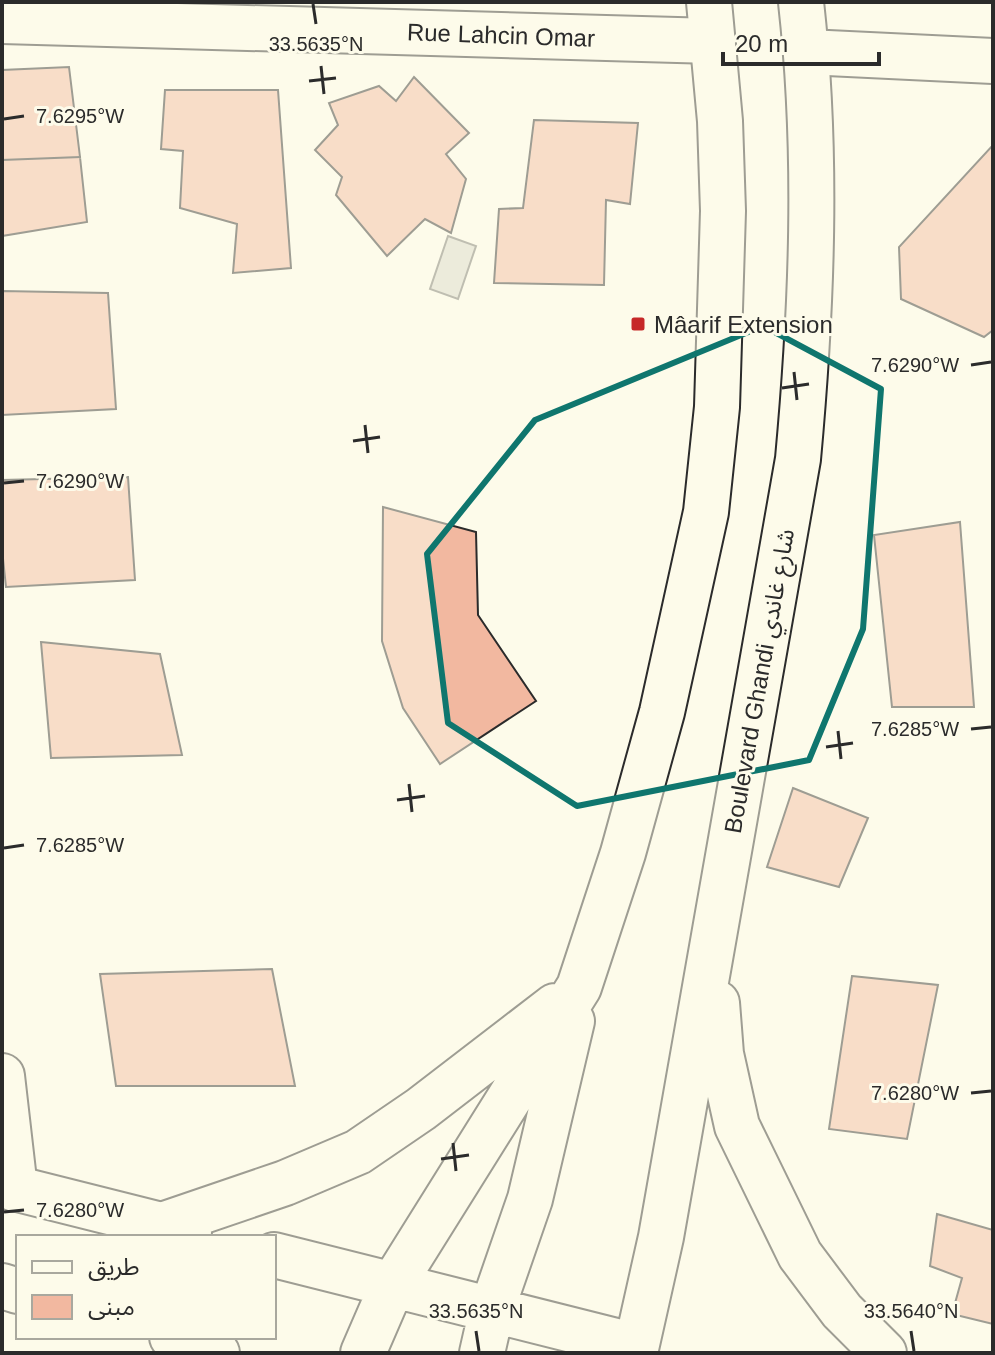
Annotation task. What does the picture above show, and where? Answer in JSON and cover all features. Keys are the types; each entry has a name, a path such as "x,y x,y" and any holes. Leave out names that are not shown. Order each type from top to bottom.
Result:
{"main road":[{"name":"Boulevard Ghandi شارع غاندي","path":"636,1350 661,1237 798,459 813,249 807,52 801,2"},
{"name":"Rue Lahcin Omar","path":"2,21 711,22"},
{"path":"482,1353 492,1309 530,1199 579,987 623,853 662,712 706,512 717,407 723,211 720,121 711,22"},
{"path":"807,52 993,61"},
{"path":"712,950 721,1054 737,1126 800,1255 842,1311 884,1353"},
{"path":"162,1225 285,1183 358,1152 421,1109 579,987"},
{"path":"363,1353 392,1286 579,987"},
{"path":"2,1076 9,1187 200,1235"},
{"path":"276,1256 492,1309 636,1350"},
{"path":"178,1339 217,1353"}],"highlighted area":[{"path":"763,326 881,389 863,629 809,760 577,806 448,723 427,554 535,420"}],"shaded area":[{"path":"448,236 476,246 458,299 430,289"}],"building":[{"path":"69,67 80,157 2,160 2,70"},
{"path":"414,77 469,133 446,154 466,179 451,233 425,219 387,256 336,195 342,177 315,150 338,125 329,103 379,86 396,101"},
{"path":"165,90 278,90 291,268 233,273 237,224 180,208 183,151 161,149"},
{"path":"534,120 638,123 630,204 606,200 604,285 494,283 499,209 523,208"},
{"path":"993,145 993,330 984,337 901,299 899,247"},
{"path":"80,157 87,222 2,236 2,160"},
{"path":"2,291 108,293 116,409 2,415"},
{"path":"128,477 135,580 6,587 2,549 2,480"},
{"path":"383,507 476,532 478,615 536,701 440,764 403,708 382,641"},
{"path":"960,522 974,707 892,707 874,535"},
{"path":"41,642 160,654 182,755 51,758"},
{"path":"793,788 868,818 839,887 767,867"},
{"path":"272,969 295,1086 116,1086 100,974"},
{"path":"852,976 938,985 907,1139 829,1129"},
{"path":"937,1214 993,1230 993,1324 952,1314 962,1278 930,1266"}],"place":[{"name":"Mâarif Extension","path":"638,324"}]}
